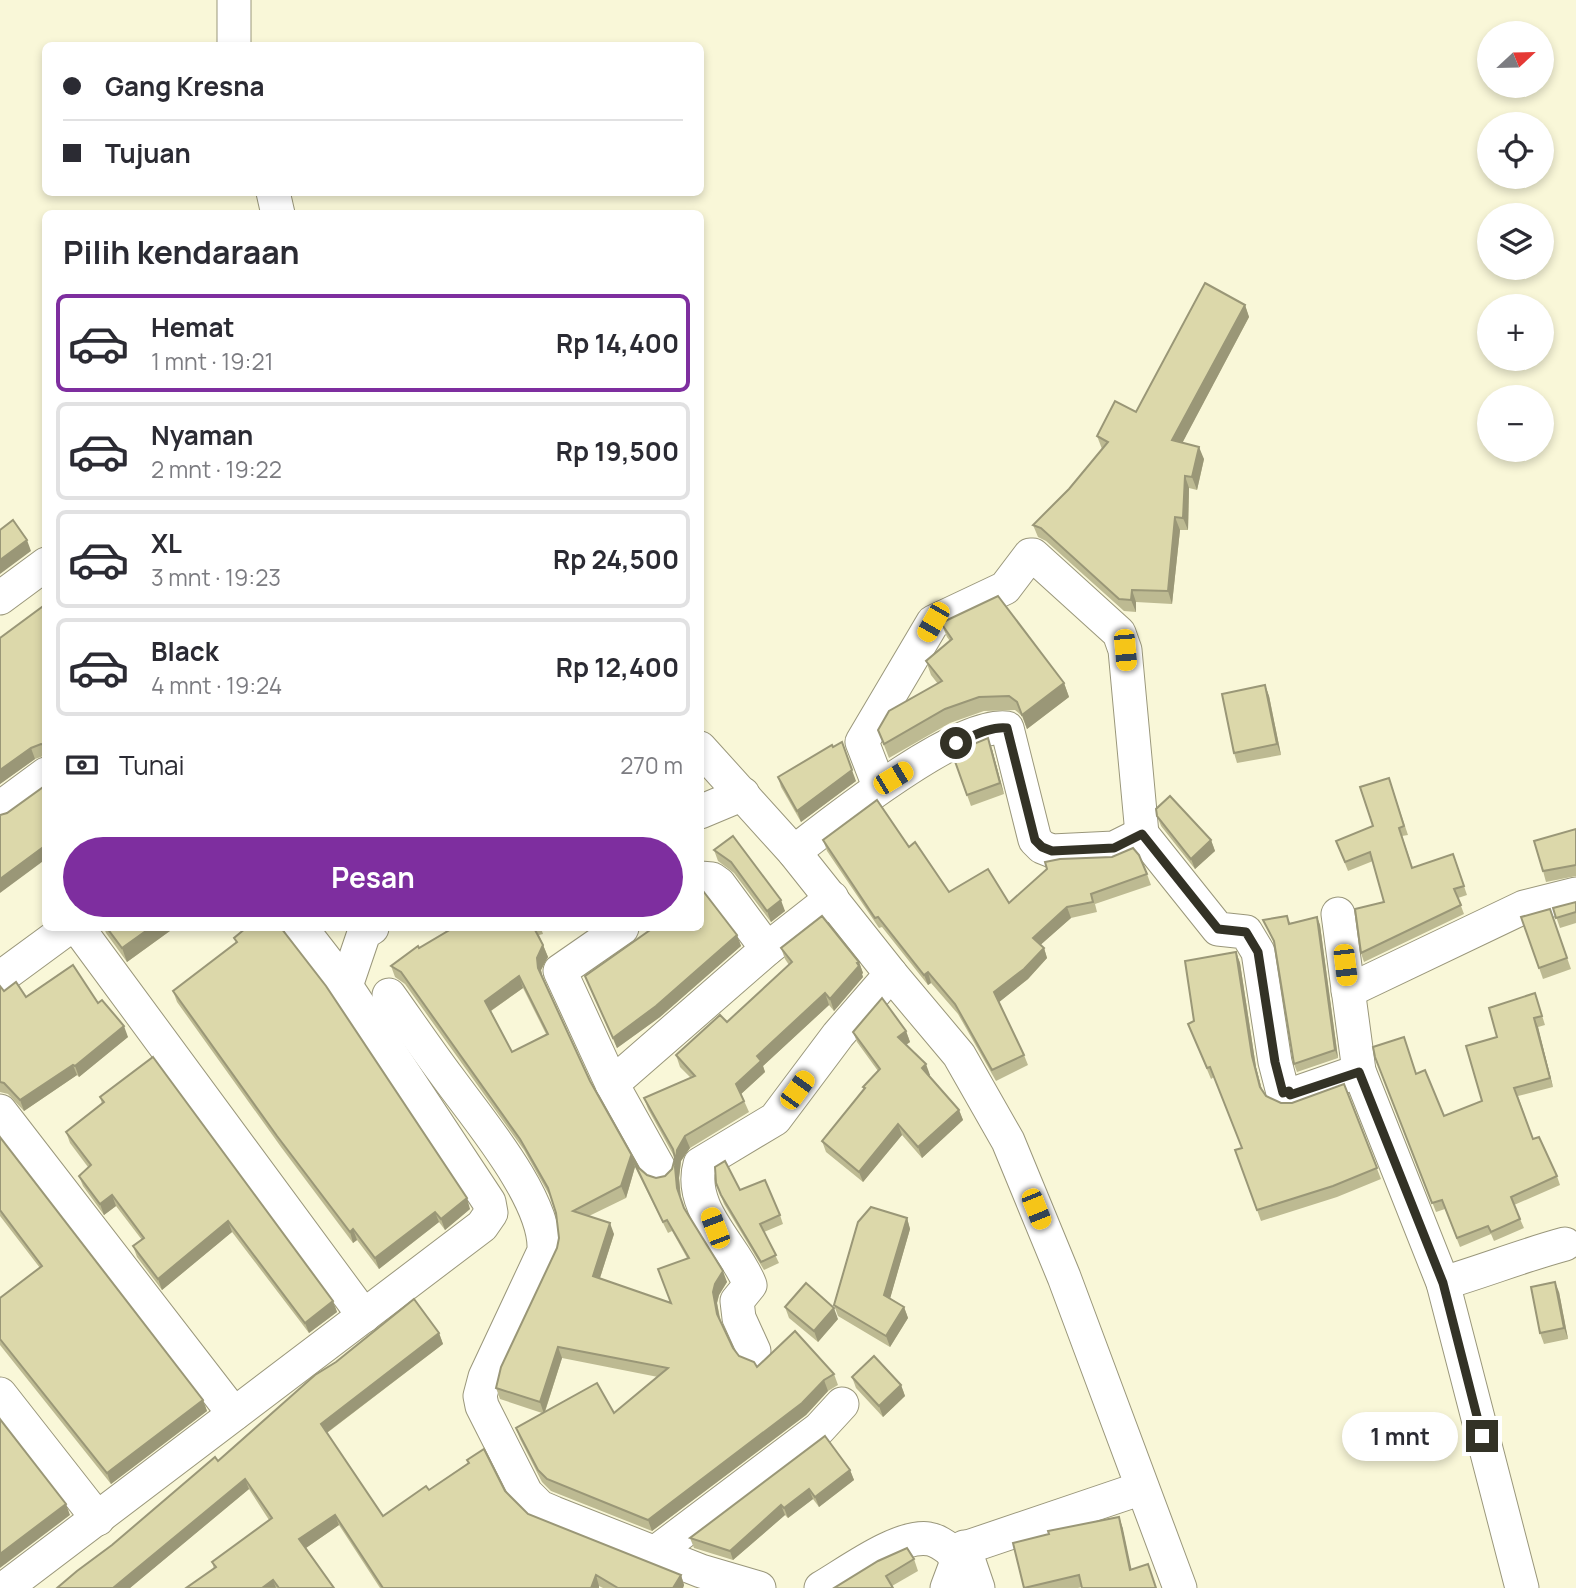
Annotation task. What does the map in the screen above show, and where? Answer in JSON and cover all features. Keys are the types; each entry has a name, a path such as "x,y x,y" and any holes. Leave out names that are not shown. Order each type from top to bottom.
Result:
{"street":[{"path":"234,0 234,42"},
{"path":"879,786 862,742 933,622 1005,588 1030,555 1033,555 1119,633 1125,650 1142,834 1218,929 1246,932 1258,952 1275,1062 1283,1093 1289,1091 1290,1095 1359,1072"},
{"path":"0,598 42,567"},
{"path":"794,852 879,786 956,743 999,727 1007,728 1035,840 1042,847 1052,851 1114,848 1142,834"},
{"path":"704,752 794,852 959,1055 1008,1141 1064,1277 1181,1588"},
{"path":"0,808 42,777"},
{"path":"704,810 743,794"},
{"path":"704,878 712,879 724,889 767,949"},
{"path":"1348,991 1524,907 1576,894"},
{"path":"612,1084 767,949 832,898"},
{"path":"1338,914 1359,1072 1443,1283 1522,1588"},
{"path":"0,978 64,931"},
{"path":"80,931 364,1316"},
{"path":"5,1588 482,1226 491,1213 491,1206 346,986 303,931"},
{"path":"346,986 368,931"},
{"path":"618,931 560,971 612,1084 660,1170"},
{"path":"754,1351 739,1318 737,1301 748,1290 748,1281 715,1228 698,1186 700,1164 775,1119 838,1035 891,974"},
{"path":"389,995 502,1149 530,1201 543,1233 544,1251 485,1377 480,1396 482,1406 526,1493 540,1507 701,1571 759,1588"},
{"path":"0,1111 234,1414"},
{"path":"1443,1283 1565,1244"},
{"path":"0,1394 98,1519"},
{"path":"656,1552 819,1429 842,1404"},
{"path":"821,1588 900,1542 920,1538 932,1539 958,1549 1142,1488"},
{"path":"947,1588 956,1564 958,1549"},
{"path":"958,1549 978,1588"}],"building":[{"path":"1205,283 1245,305 1172,440 1199,447 1192,477 1185,476 1183,518 1175,517 1168,591 1132,590 1131,600 1119,599 1041,528 1033,525 1069,489 1108,442 1097,436 1115,401 1136,412"},
{"path":"13,520 27,540 0,560 0,530"},
{"path":"998,596 1064,683 1022,715 1017,702 1009,696 979,697 945,709 884,744 878,730 889,711 942,681 926,661 952,639 941,623"},
{"path":"42,607 42,744 31,748 0,770 0,638"},
{"path":"1265,685 1277,744 1234,753 1222,694"},
{"path":"988,738 1000,783 967,795 952,753"},
{"path":"842,742 852,770 797,811 778,777 832,745 833,747"},
{"path":"1389,778 1404,826 1399,828 1412,868 1453,854 1464,886 1454,889 1461,905 1361,953 1355,909 1384,902 1370,852 1345,862 1336,841 1373,826 1360,787"},
{"path":"42,788 42,848 0,879 0,815 7,813"},
{"path":"1170,796 1211,840 1191,859 1157,816 1156,809"},
{"path":"877,800 909,847 915,842 949,892 988,869 1009,903 1047,869 1045,862 1112,857 1133,848 1139,855 1147,874 1091,894 1093,902 1067,907 1033,938 1044,948 1024,969 994,992 1024,1055 992,1070 955,1004 928,972 924,975 878,917 875,918 823,840"},
{"path":"1576,829 1576,865 1543,871 1534,841"},
{"path":"733,836 781,900 767,911 731,862 714,850"},
{"path":"704,892 737,935 656,1006 613,1038 585,976 649,931 704,931"},
{"path":"1576,902 1576,912 1556,918 1553,908"},
{"path":"1550,909 1567,958 1539,968 1521,917"},
{"path":"822,916 859,962 859,966 830,999 825,993 757,1056 761,1061 736,1084 744,1101 685,1136 677,1150 677,1188 684,1208 723,1271 713,1292 717,1314 739,1356 754,1362 757,1367 795,1331 834,1374 824,1380 802,1403 648,1520 547,1479 538,1470 516,1428 597,1383 614,1413 668,1368 558,1347 540,1402 496,1388 501,1367 557,1248 559,1238 556,1213 548,1188 520,1139 401,972 391,966 418,946 419,948 448,931 536,931 543,945 537,958 538,968 590,1081 639,1168 656,1178 665,1176 672,1169 675,1158 673,1149 644,1098 695,1076 676,1055 720,1015 727,1022 792,962 781,948","holes":["519,976 548,1034 512,1052 485,1001","631,1156 663,1222 667,1220 689,1258 658,1269 671,1303 593,1276 610,1223 573,1211 621,1186"]},
{"path":"1287,916 1289,924 1317,917 1335,1050 1294,1064 1274,941 1263,920"},
{"path":"109,931 146,931 122,948"},
{"path":"242,931 283,931 326,986 467,1198 441,1219 435,1212 375,1258 353,1229 350,1232 277,1136 173,991 237,942 234,938"},
{"path":"1236,952 1252,1056 1260,1087 1266,1096 1281,1103 1292,1103 1344,1084 1377,1168 1333,1186 1257,1210 1235,1150 1242,1148 1210,1067 1207,1068 1188,1024 1194,1021 1185,961"},
{"path":"73,965 98,1003 102,1000 124,1026 75,1066 20,1100 0,1082 0,986 4,991 16,982 26,997"},
{"path":"1535,993 1542,1016 1534,1018 1550,1078 1514,1088 1533,1139 1539,1137 1557,1176 1511,1197 1520,1219 1491,1232 1488,1226 1457,1238 1442,1200 1432,1203 1373,1047 1404,1037 1416,1074 1425,1070 1444,1116 1482,1101 1466,1046 1497,1037 1489,1008"},
{"path":"882,998 906,1031 898,1037 926,1064 922,1068 959,1110 918,1147 898,1124 859,1172 822,1141 880,1069 853,1032"},
{"path":"153,1057 333,1301 305,1323 228,1221 158,1279 133,1246 144,1238 112,1195 100,1204 79,1176 91,1165 66,1132 104,1102 100,1097"},
{"path":"0,1137 203,1400 107,1473 0,1339 0,1298 42,1266 0,1210"},
{"path":"725,1161 740,1190 765,1180 780,1215 760,1224 776,1255 761,1262 716,1183 715,1167"},
{"path":"871,1207 907,1218 884,1295 904,1307 886,1336 834,1305 858,1222"},
{"path":"1555,1282 1564,1328 1540,1333 1531,1287"},
{"path":"806,1283 834,1308 814,1331 785,1307"},
{"path":"414,1299 439,1333 321,1424 383,1516 426,1486 429,1490 469,1463 467,1460 484,1449 505,1491 528,1514 681,1575 673,1588 618,1588 596,1575 591,1588 383,1588 335,1515 299,1539 334,1588 279,1588 273,1580 262,1588 186,1588 216,1567 212,1562 272,1518 245,1479 113,1588 57,1588 215,1457 218,1461 315,1375 336,1362"},
{"path":"874,1356 901,1385 879,1406 852,1377"},
{"path":"0,1419 66,1504 0,1554"},
{"path":"825,1436 850,1470 815,1497 809,1489 784,1508 781,1505 730,1551 690,1538"},
{"path":"1119,1517 1130,1570 1148,1564 1156,1588 1082,1588 1079,1575 1024,1588 1013,1543 1049,1534 1048,1531"},
{"path":"907,1548 914,1559 886,1576 893,1588 834,1588 878,1561"}],"route":[{"path":"956,743 988,730 1007,728 1035,840 1042,847 1052,851 1114,848 1142,834 1218,929 1246,932 1258,952 1275,1062 1283,1093 1289,1091 1290,1095 1359,1072 1443,1283 1482,1436"}]}
